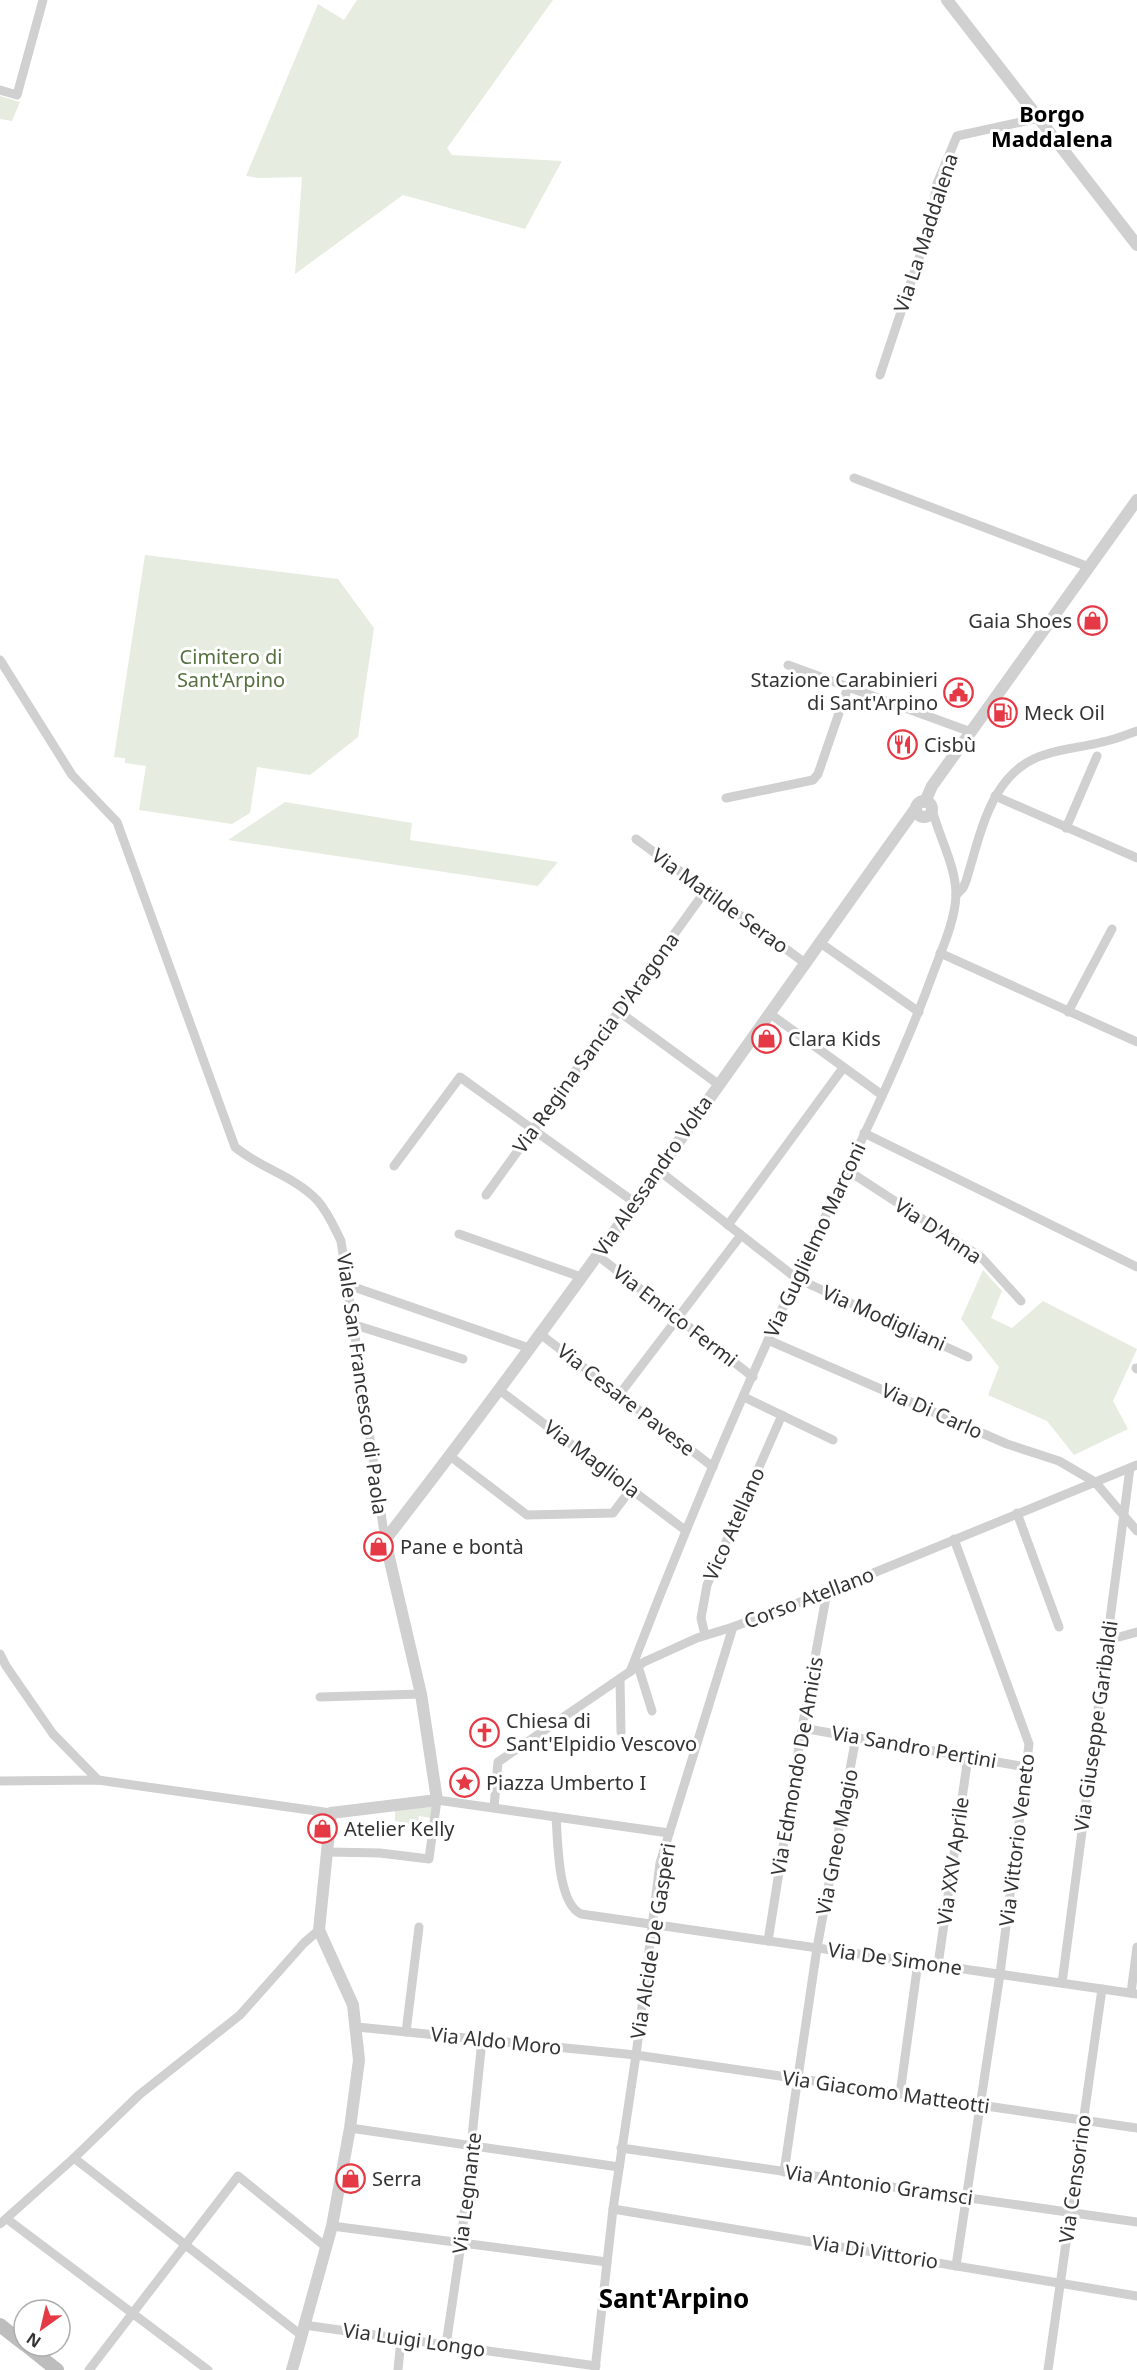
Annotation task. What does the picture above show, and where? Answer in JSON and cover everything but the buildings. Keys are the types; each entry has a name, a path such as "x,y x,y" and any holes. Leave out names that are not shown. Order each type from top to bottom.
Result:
{"main road":[{"path":"0,2325 12,2335"},
{"path":"40,2358 52,2369"}],"street":[{"path":"0,90 17,95 43,0"},
{"path":"947,0 1137,245"},
{"name":"Via La Maddalena","path":"880,375 933,216 936,186 957,136 1039,118"},
{"path":"854,478 1089,567"},
{"name":"Via Alessandro Volta","path":"385,1540 450,1456 597,1255 819,942 925,809 932,786 1137,500"},
{"name":"Viale San Francesco di Paola","path":"0,660 72,775 117,822 235,1147 245,1156 294,1183 317,1200 341,1240 385,1540 421,1694 437,1800"},
{"path":"788,665 971,732"},
{"path":"726,798 813,780 818,774 848,687"},
{"path":"956,895 963,888 995,796 1006,780 1039,757 1105,742 1137,731"},
{"path":"1066,828 1097,756"},
{"path":"995,796 1137,858"},
{"name":"Via Guglielmo Marconi","path":"634,1669 639,1648 685,1530 796,1278 919,1012 940,953 951,920 956,895 953,877 936,827 925,809"},
{"name":"Via Matilde Serao","path":"636,839 805,963"},
{"name":"Via Regina Sancia D'Aragona","path":"486,1195 706,890"},
{"path":"1068,1012 1112,929"},
{"path":"819,942 919,1012"},
{"path":"940,953 1137,1042"},
{"path":"618,1011 718,1083"},
{"path":"769,1013 882,1095"},
{"path":"728,1225 843,1068"},
{"path":"394,1166 460,1077 634,1202"},
{"path":"864,1133 1137,1267"},
{"name":"Via Modigliani","path":"657,1169 796,1278 968,1357"},
{"name":"Via D'Anna","path":"847,1170 981,1257 1021,1301"},
{"path":"459,1234 581,1277"},
{"path":"619,1395 741,1235"},
{"name":"Via Enrico Fermi","path":"597,1255 753,1377"},
{"path":"348,1285 529,1348"},
{"path":"352,1324 463,1359"},
{"name":"Via Cesare Pavese","path":"539,1333 713,1467"},
{"name":"Via Di Carlo","path":"768,1340 1007,1444 1059,1461 1095,1482 1137,1531"},
{"name":"Via Magliola","path":"498,1389 685,1530"},
{"path":"744,1397 833,1440"},
{"name":"Vico Atellano","path":"705,1635 700,1618 707,1585 782,1415"},
{"path":"450,1456 527,1515 613,1513 632,1490"},
{"name":"Corso Atellano","path":"494,1807 498,1762 634,1669 659,1655 705,1635 734,1627 827,1592 1133,1467"},
{"name":"Via Giuseppe Garibaldi","path":"1062,1983 1124,1516 1133,1467"},
{"path":"1017,1514 1059,1627"},
{"name":"Via Vittorio Veneto","path":"954,1539 1029,1744 1000,1974 956,2266"},
{"name":"Via Edmondo De Amicis","path":"768,1941 802,1728 827,1592"},
{"name":"Via Alcide De Gasperi","path":"595,2368 613,2209 636,2055 660,1863 734,1627"},
{"path":"1108,1640 1137,1632"},
{"path":"639,1648 659,1655"},
{"path":"0,1654 53,1734 98,1780"},
{"path":"634,1669 652,1711"},
{"path":"620,1679 621,1732"},
{"path":"320,1697 421,1694"},
{"name":"Via Sandro Pertini","path":"802,1728 1026,1767"},
{"name":"Via Gneo Magio","path":"784,2172 817,1948 856,1737"},
{"name":"Via XXV Aprile","path":"938,1965 968,1757"},
{"path":"0,1782 98,1780 331,1813 437,1800 669,1833"},
{"path":"328,1852 380,1853 429,1859 437,1800"},
{"path":"291,2370 332,2226 350,2128 359,2060 353,2005 319,1930 331,1813"},
{"name":"Via De Simone","path":"556,1817 563,1886 576,1912 1134,1994"},
{"path":"405,2032 419,1927"},
{"path":"208,2370 4,2221 139,2095 240,2015 304,1943 319,1930"},
{"path":"1134,1994 1137,1947"},
{"path":"900,2094 918,1962"},
{"name":"Via Censorino","path":"1048,2370 1102,1989"},
{"name":"Via Aldo Moro","path":"357,2027 636,2055"},
{"name":"Via Legnante","path":"447,2345 473,2146 482,2040"},
{"name":"Via Giacomo Matteotti","path":"636,2055 1137,2128"},
{"path":"350,2128 619,2167"},
{"name":"Via Antonio Gramsci","path":"621,2148 1137,2222"},
{"path":"74,2158 185,2244 303,2330"},
{"path":"89,2370 238,2176 326,2247"},
{"name":"Via Di Vittorio","path":"613,2209 1137,2296"},
{"path":"332,2226 607,2262"},
{"name":"Via Luigi Longo","path":"303,2330 401,2339 595,2368"},
{"path":"398,2370 401,2339"}],"green space":[{"path":"357,0 553,0 447,148 452,155 562,161 525,229 403,195 295,274 302,177 246,176 318,4 344,20"},
{"path":"0,96 20,102 12,121 0,119"},
{"name":"Cimitero di Sant'Arpino","path":"145,555 338,579 374,628 358,737 310,775 257,767 250,813 232,824 139,810 146,766 125,763 125,758 114,757"},
{"path":"285,802 412,823 410,840 558,862 538,886 228,840"},
{"path":"983,1270 1002,1291 991,1318 1012,1328 1043,1301 1137,1349 1113,1401 1128,1429 1074,1455 1047,1421 988,1395 999,1367 961,1319"},
{"path":"433,1802 431,1818 419,1816 417,1825 395,1821 395,1806"}],"place":[{"name":"Gaia Shoes","path":"1093,621"},
{"name":"Stazione Carabinieri di Sant'Arpino","path":"959,692"},
{"name":"Meck Oil","path":"1003,713"},
{"name":"Cisbù","path":"903,745"},
{"name":"Clara Kids","path":"767,1039"},
{"name":"Pane e bontà","path":"379,1547"},
{"name":"Chiesa di Sant'Elpidio Vescovo","path":"485,1733"},
{"name":"Piazza Umberto I","path":"465,1783"},
{"name":"Atelier Kelly","path":"323,1829"},
{"name":"Serra","path":"351,2179"}],"district":[{"name":"Borgo Maddalena","path":"1052,126"},
{"name":"Sant'Arpino","path":"674,2299"}]}
